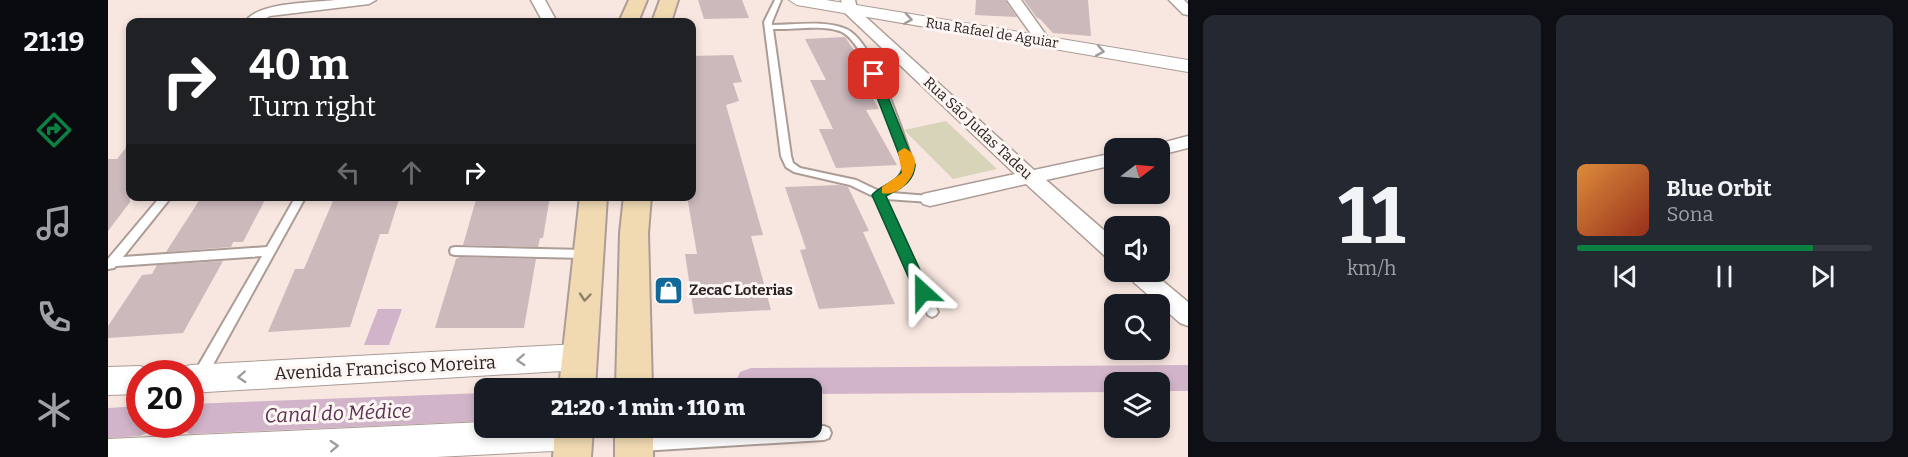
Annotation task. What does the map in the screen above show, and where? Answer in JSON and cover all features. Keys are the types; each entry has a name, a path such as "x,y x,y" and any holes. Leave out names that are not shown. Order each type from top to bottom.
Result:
{"main road":[{"path":"631,18 638,0"},
{"path":"663,18 669,0"},
{"path":"578,378 594,201"},
{"path":"631,201 634,233 634,378"},
{"path":"634,233 637,201"}],"street":[{"path":"257,18 267,12 369,0"},
{"path":"538,0 547,18"},
{"name":"Rua Rafael de Aguiar","path":"797,0 849,5 1044,42 1188,66"},
{"path":"1014,0 1044,42"},
{"path":"1176,0 1188,11"},
{"name":"Rua São Judas Tadeu","path":"849,5 1030,177 1104,242"},
{"path":"1170,146 1188,142"},
{"path":"930,199 1104,161"},
{"path":"1149,282 1188,316"},
{"name":"Avenida Francisco Moreira","path":"204,378 579,357"},
{"path":"108,381 126,380"},
{"path":"108,456 221,454 573,440"}],"lane":[{"path":"778,0 770,14 769,27 789,165 797,170 853,182 879,195 930,199"},
{"path":"769,27 841,29 853,36 865,53 909,165 908,174 902,182 879,195"},
{"path":"879,195 932,312"},
{"path":"110,265 163,201"},
{"path":"204,362 298,201"},
{"path":"110,265 269,251"},
{"path":"455,251 589,254"},
{"path":"634,443 824,433"}],"shaded area":[{"path":"946,121 997,169 953,179 904,130"},
{"path":"378,309 402,309 389,345 364,345"}],"building":[{"path":"698,0 742,0 749,18 704,19"},
{"path":"976,0 1005,0 1017,17 975,15"},
{"path":"1024,0 1088,0 1091,36 1053,33 1037,18"},
{"path":"845,37 863,63 852,64 879,109 866,110 897,165 836,168 819,129 833,129 810,80 826,80 805,39"},
{"path":"733,55 742,82 733,83 739,101 726,105 763,235 751,236 771,310 694,314 685,254 697,254 688,201 696,201 696,56"},
{"path":"126,148 126,201 130,202 108,231 108,159 117,159"},
{"path":"839,185 848,187 869,231 863,232 895,304 819,309 800,250 806,249 785,187"},
{"path":"199,201 264,201 243,242 233,242 231,247 166,252"},
{"path":"333,201 398,201 388,234 380,234 350,327 268,332 295,269 304,269"},
{"path":"476,201 549,201 543,238 540,238 538,247 463,245"},
{"path":"460,257 536,259 524,328 435,328 456,259"},
{"path":"223,261 183,333 108,338 108,326 142,275 152,274 157,265"}],"waterway":[{"path":"822,381 1188,378"},
{"name":"Canal do Médice","path":"204,418 474,407"},
{"name":"Canal do Médice","path":"108,423 126,422"}],"slow traffic":[{"path":"886,190 902,182 908,174 909,165 904,152"}],"place":[{"name":"ZecaC Loterias","path":"668,290"}],"route":[{"path":"874,74 909,165 908,174 902,182 879,195 923,292"}]}
